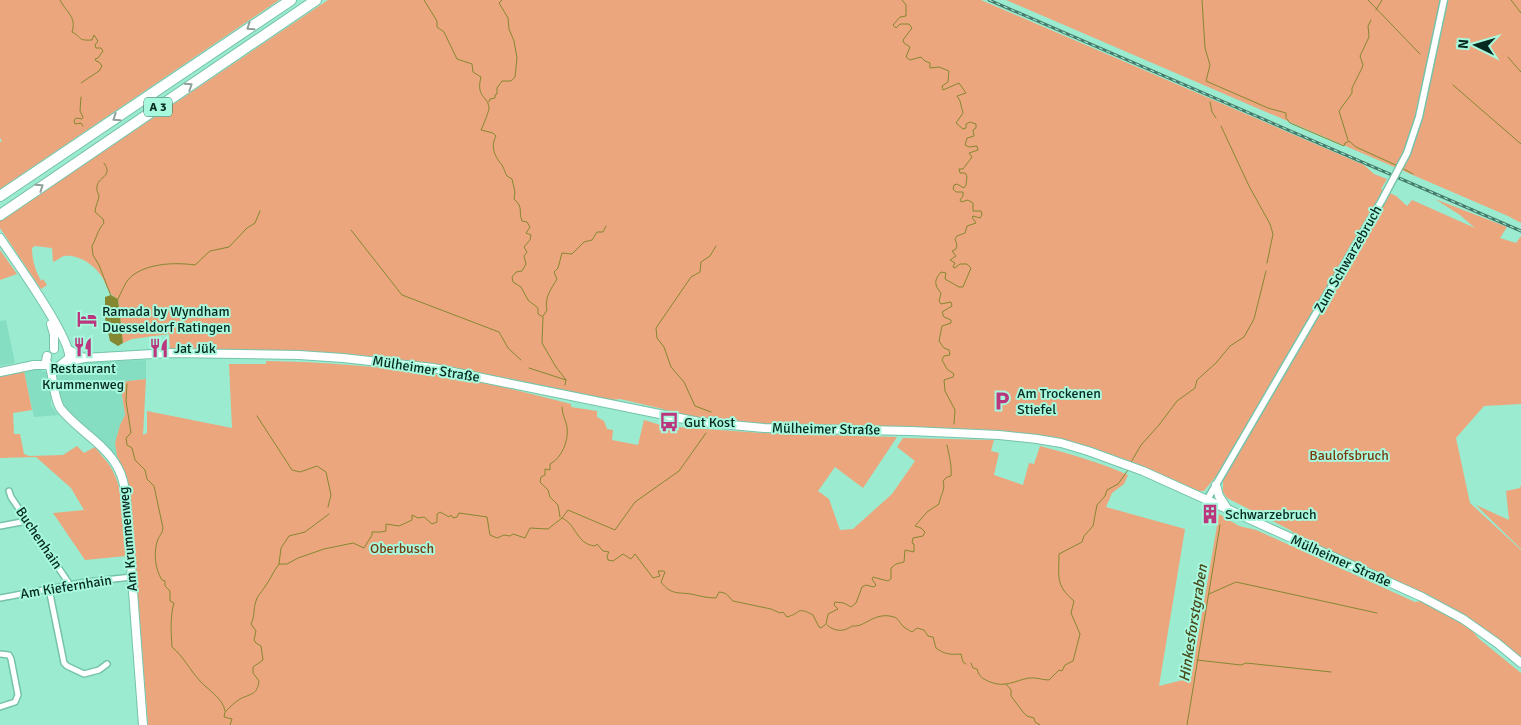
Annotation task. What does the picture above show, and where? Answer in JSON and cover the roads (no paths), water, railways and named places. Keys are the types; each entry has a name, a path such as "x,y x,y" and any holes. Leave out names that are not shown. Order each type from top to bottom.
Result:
{"highway":[{"name":"A 3","path":"0,196 291,0"},
{"name":"A 3","path":"0,215 316,0"}],"main road":[{"path":"0,238 46,306 68,348 69,358 66,362"},
{"path":"0,372 34,365 51,364 54,334 50,319 38,295"},
{"path":"54,349 59,347 68,348 84,358"},
{"name":"Mülheimer Straße","path":"51,364 84,358 170,353 299,355 386,361 505,381 699,422 764,428 999,435 1061,443 1143,471 1438,606 1477,629 1521,663"},
{"name":"Am Krummenweg","path":"51,364 55,396 60,408 106,452 118,469 123,482 126,498 144,725"},
{"path":"1216,485 1219,496 1227,508"}],"street":[{"name":"Zum Schwarzebruch","path":"1208,500 1382,200 1407,153 1419,117 1444,0"},
{"name":"Buchenhain","path":"9,491 11,497 70,585"},
{"path":"0,526 27,521"},
{"name":"Am Kiefernhain","path":"0,598 86,582 132,577"},
{"path":"50,588 66,666 84,674 98,670 107,664"},
{"path":"0,654 9,655 11,659 18,695 15,702 0,707"}],"waterway":[{"path":"60,0 72,18 72,32 84,40 92,40 94,35 98,41 95,45 96,48 101,48 103,51 95,59 102,66 99,71 81,83"},
{"path":"424,0 437,21 437,27 444,32 457,59 472,64 473,72 481,77 480,90 489,108 481,130 493,133 496,136 493,144 495,155 507,176 512,179 515,192 514,199 520,207 522,221 527,222 530,227 526,233 531,235 530,240 524,247 527,252 524,256 526,264 522,271 516,272 512,277 513,282 521,287 528,300 538,308 538,314 543,317 542,343 566,380 565,385"},
{"path":"489,102 490,99 495,98 497,88 502,81 511,81 515,77 517,58 508,18 499,3 502,0"},
{"path":"902,0 906,5 906,16 900,17 893,25 896,28 900,24 909,24 912,28 903,40 910,47 906,57 910,60 921,57 930,63 930,68 939,67 949,71 948,82 942,86 943,90 959,83 966,93 957,96 963,113 956,123 963,129 970,122 976,124 976,128 973,130 974,136 967,138 965,145 969,147 977,146 978,150 969,153 972,157 963,169 959,169 960,173 965,173 967,176 966,185 964,188 957,184 954,185 953,189 956,192 963,192 961,202 968,200 973,203 973,211 981,211 982,215 980,218 973,216 976,223 967,226 965,233 957,236 955,239 956,249 952,251 956,256 950,260 955,263 953,267 955,268 960,264 967,264 971,268 963,287 959,287 945,279 946,273 941,272 936,282 941,293 939,301 941,304 951,302 952,306 942,312 944,317 951,320 951,323 942,326 939,341 944,348 949,350 950,355 944,356 942,360 947,369 954,374 953,377 944,380 945,391 955,410 954,424"},
{"path":"1202,0 1205,48 1210,65 1206,81 1268,108 1286,113 1286,118 1290,123 1344,146 1349,141 1356,147 1398,166"},
{"path":"1368,0 1420,54"},
{"path":"1376,10 1382,0"},
{"path":"1511,0 1521,13"},
{"path":"1348,140 1339,111 1352,93 1352,88 1362,68 1360,56 1369,37 1368,26 1371,20"},
{"path":"1508,57 1521,72"},
{"path":"1453,85 1521,144"},
{"path":"81,97 80,111 83,117 82,119 76,118 74,120 75,124 81,123 83,126"},
{"path":"1210,102 1212,112 1216,118"},
{"path":"1221,126 1249,186 1270,224 1273,234 1267,263"},
{"path":"104,163 107,171 98,184 99,197 95,212 103,219 104,223 98,231 92,246 93,255 111,296"},
{"path":"1402,168 1413,174"},
{"path":"118,299 127,281 141,270 168,264 195,265 210,251 229,247 247,228 255,223 260,211"},
{"path":"543,316 547,310 546,302 549,294 557,279 554,272 558,268 562,253 572,254 584,242 592,240 597,232 603,232 606,226"},
{"path":"351,230 402,295 499,332 508,348 521,360"},
{"path":"711,412 695,406 684,382 671,367 664,347 657,338 656,328 691,277 700,272 701,262 710,256 716,246"},
{"path":"1130,464 1141,445 1177,401 1195,388 1197,380 1216,363 1230,346 1244,337 1254,319 1266,271"},
{"path":"529,368 566,380"},
{"path":"127,384 126,401 131,433 126,438 127,445 132,448 135,460 145,470 147,479 154,486 163,528 156,544 156,560 160,576 170,591 170,601 174,603 171,619 172,647 200,681 218,698 225,711"},
{"path":"560,517 558,505 540,482 541,477 545,475 545,469 550,470 550,464 558,458 566,443 567,427 562,407"},
{"path":"257,416 292,470 300,472 317,466 326,472 331,495 328,507"},
{"path":"562,518 568,510 615,530 635,502 679,471 706,433"},
{"path":"230,725 232,719 224,717 225,712 238,700 253,693 258,686 259,681 253,673 253,667 263,660 261,646 254,640 256,631 251,624 257,598 279,564 287,564 324,549 353,543 364,548 372,532 386,531 386,524 399,526 412,520 412,515 418,518 424,517 432,524 437,522 437,514 440,512 449,517 451,515 453,518 457,517 459,513 487,517 490,535 497,538 513,534 525,538 530,528 548,529 562,518 571,525 584,542 595,546 597,544 603,551 609,552 608,560 613,561 623,554 631,559 635,554 653,578 660,576 658,571 665,572 661,582 671,591 713,598 716,598 719,592 722,592 733,601 771,609 780,613 783,612 787,617 799,611 804,611 813,615 821,628 826,624 828,614 838,609 834,605 835,602 844,603 851,607 856,603 862,587 866,585 874,587 876,585 872,579 873,577 888,581 891,579 891,568 896,564 904,562 905,550 914,552 913,538 923,536 925,532 915,526 927,512 939,504 943,490 943,481 951,476 951,464 947,445"},
{"path":"971,663 983,679 1001,684 1029,678 1049,680 1059,670 1062,671 1065,665 1073,661 1080,634 1071,613 1074,601 1064,590 1059,580 1059,554 1082,542 1084,536 1093,526 1097,505 1105,496 1107,490 1118,484 1128,470"},
{"path":"279,564 281,548 289,536 305,532 329,514"},
{"name":"Hinkesforstgraben","path":"1187,725 1220,525"},
{"path":"1209,594 1236,582 1377,613"},
{"path":"827,625 836,630 843,630 861,625 881,616 894,617 912,632 917,628 924,630 928,636 933,637 936,648 942,652 961,654 963,662 966,664"},
{"path":"1197,660 1331,672"},
{"path":"1006,684 1011,690 1011,696 1023,712 1027,716 1034,718 1035,722 1040,725"}],"railway":[{"path":"989,0 1521,231"}],"place":[{"name":"Ramada by Wyndham Duesseldorf Ratingen","path":"87,319"},
{"name":"Restaurant Krummenweg","path":"83,347"},
{"name":"Jat Jük","path":"159,348"},
{"name":"Am Trockenen Stiefel","path":"1002,401"},
{"name":"Gut Kost","path":"669,422"},
{"name":"Schwarzebruch","path":"1210,514"}],"park label":[{"name":"Baulofsbruch","path":"1349,455"},
{"name":"Oberbusch","path":"402,548"}]}
